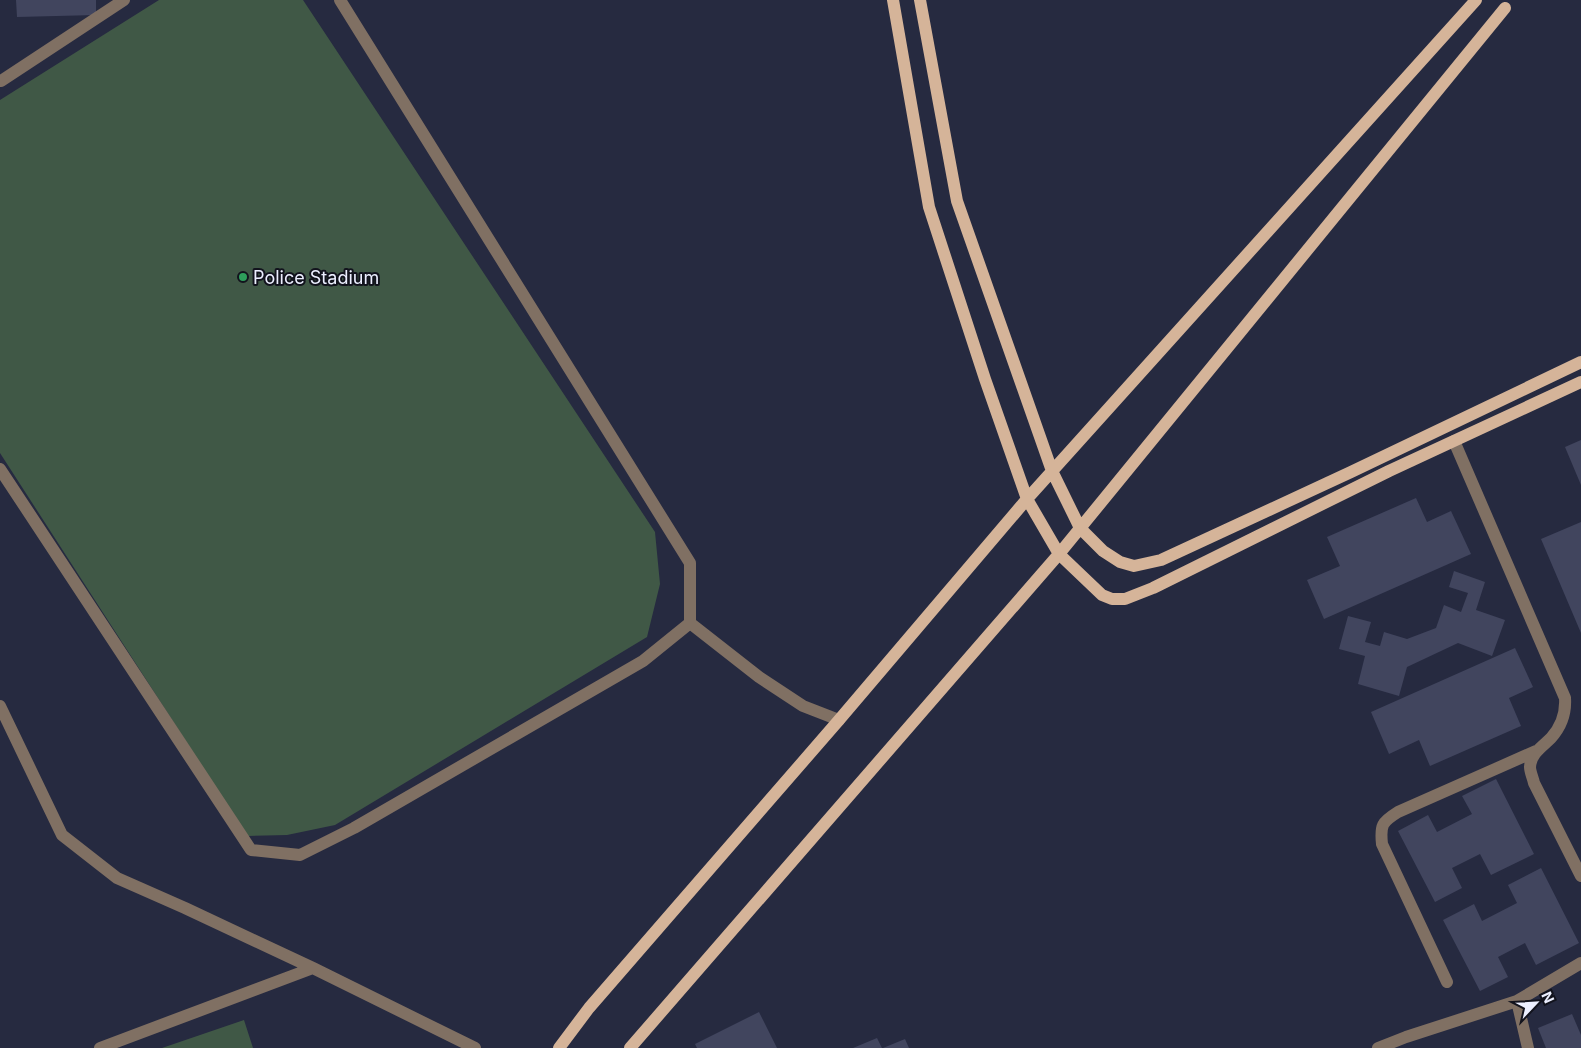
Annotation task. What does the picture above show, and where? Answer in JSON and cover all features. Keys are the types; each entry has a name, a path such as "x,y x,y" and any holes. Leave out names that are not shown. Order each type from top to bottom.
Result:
{"main road":[{"path":"893,0 929,207 985,379 1027,499 1059,554 1102,595 1112,600 1125,599 1153,588 1389,471 1581,382"},
{"path":"920,0 957,201 1052,471 1080,528 1103,551 1120,562 1134,566 1161,560 1581,362"},
{"path":"559,1048 595,1001 839,720 1027,499 1476,0"},
{"path":"630,1048 1059,554 1505,8"}],"street":[{"path":"0,78 124,0"},
{"path":"340,0 690,563 690,622"},
{"path":"1447,982 1382,844 1381,830 1385,820 1398,812 1536,751 1551,738 1566,711 1564,698 1454,441"},
{"path":"0,469 251,850 300,855 354,828 643,661 690,622"},
{"path":"690,622 759,677 803,706 839,720"},
{"path":"0,706 62,835 117,878 313,968 474,1048"},
{"path":"1536,751 1530,767 1534,783 1581,876"},
{"path":"1378,1048 1516,1001 1581,963"},
{"path":"100,1048 313,968"},
{"path":"1516,1001 1528,1048"}],"green space":[{"name":"Police Stadium","path":"159,0 303,0 655,532 660,584 647,637 335,825 287,835 247,836 0,453 0,100"},
{"path":"244,1020 253,1048 162,1048"}],"building":[{"path":"16,0 96,0 96,15 17,17"},
{"path":"1581,440 1581,485 1565,447"},
{"path":"1416,498 1427,522 1451,511 1471,554 1324,619 1307,580 1340,566 1327,537"},
{"path":"1581,522 1581,633 1541,539"},
{"path":"1454,571 1485,582 1476,610 1505,620 1492,656 1458,643 1407,667 1399,696 1358,684 1365,656 1339,649 1348,616 1371,622 1365,642 1380,646 1384,632 1407,639 1436,628 1444,605 1461,612 1468,593 1449,587"},
{"path":"1515,648 1533,687 1509,698 1521,726 1430,766 1419,740 1389,754 1371,712"},
{"path":"1496,779 1534,854 1491,875 1480,854 1452,868 1462,888 1435,902 1398,831 1428,815 1437,832 1472,814 1462,796"},
{"path":"1541,868 1579,943 1536,965 1525,943 1498,957 1508,977 1480,991 1443,920 1474,904 1482,921 1517,903 1508,885"},
{"path":"759,1012 777,1048 697,1048 695,1044"},
{"path":"1572,1014 1581,1035 1581,1048 1546,1048 1538,1028"},
{"path":"877,1038 882,1048 853,1048"},
{"path":"905,1039 909,1048 883,1048"}],"place":[{"name":"Police Stadium","path":"243,277"}]}
